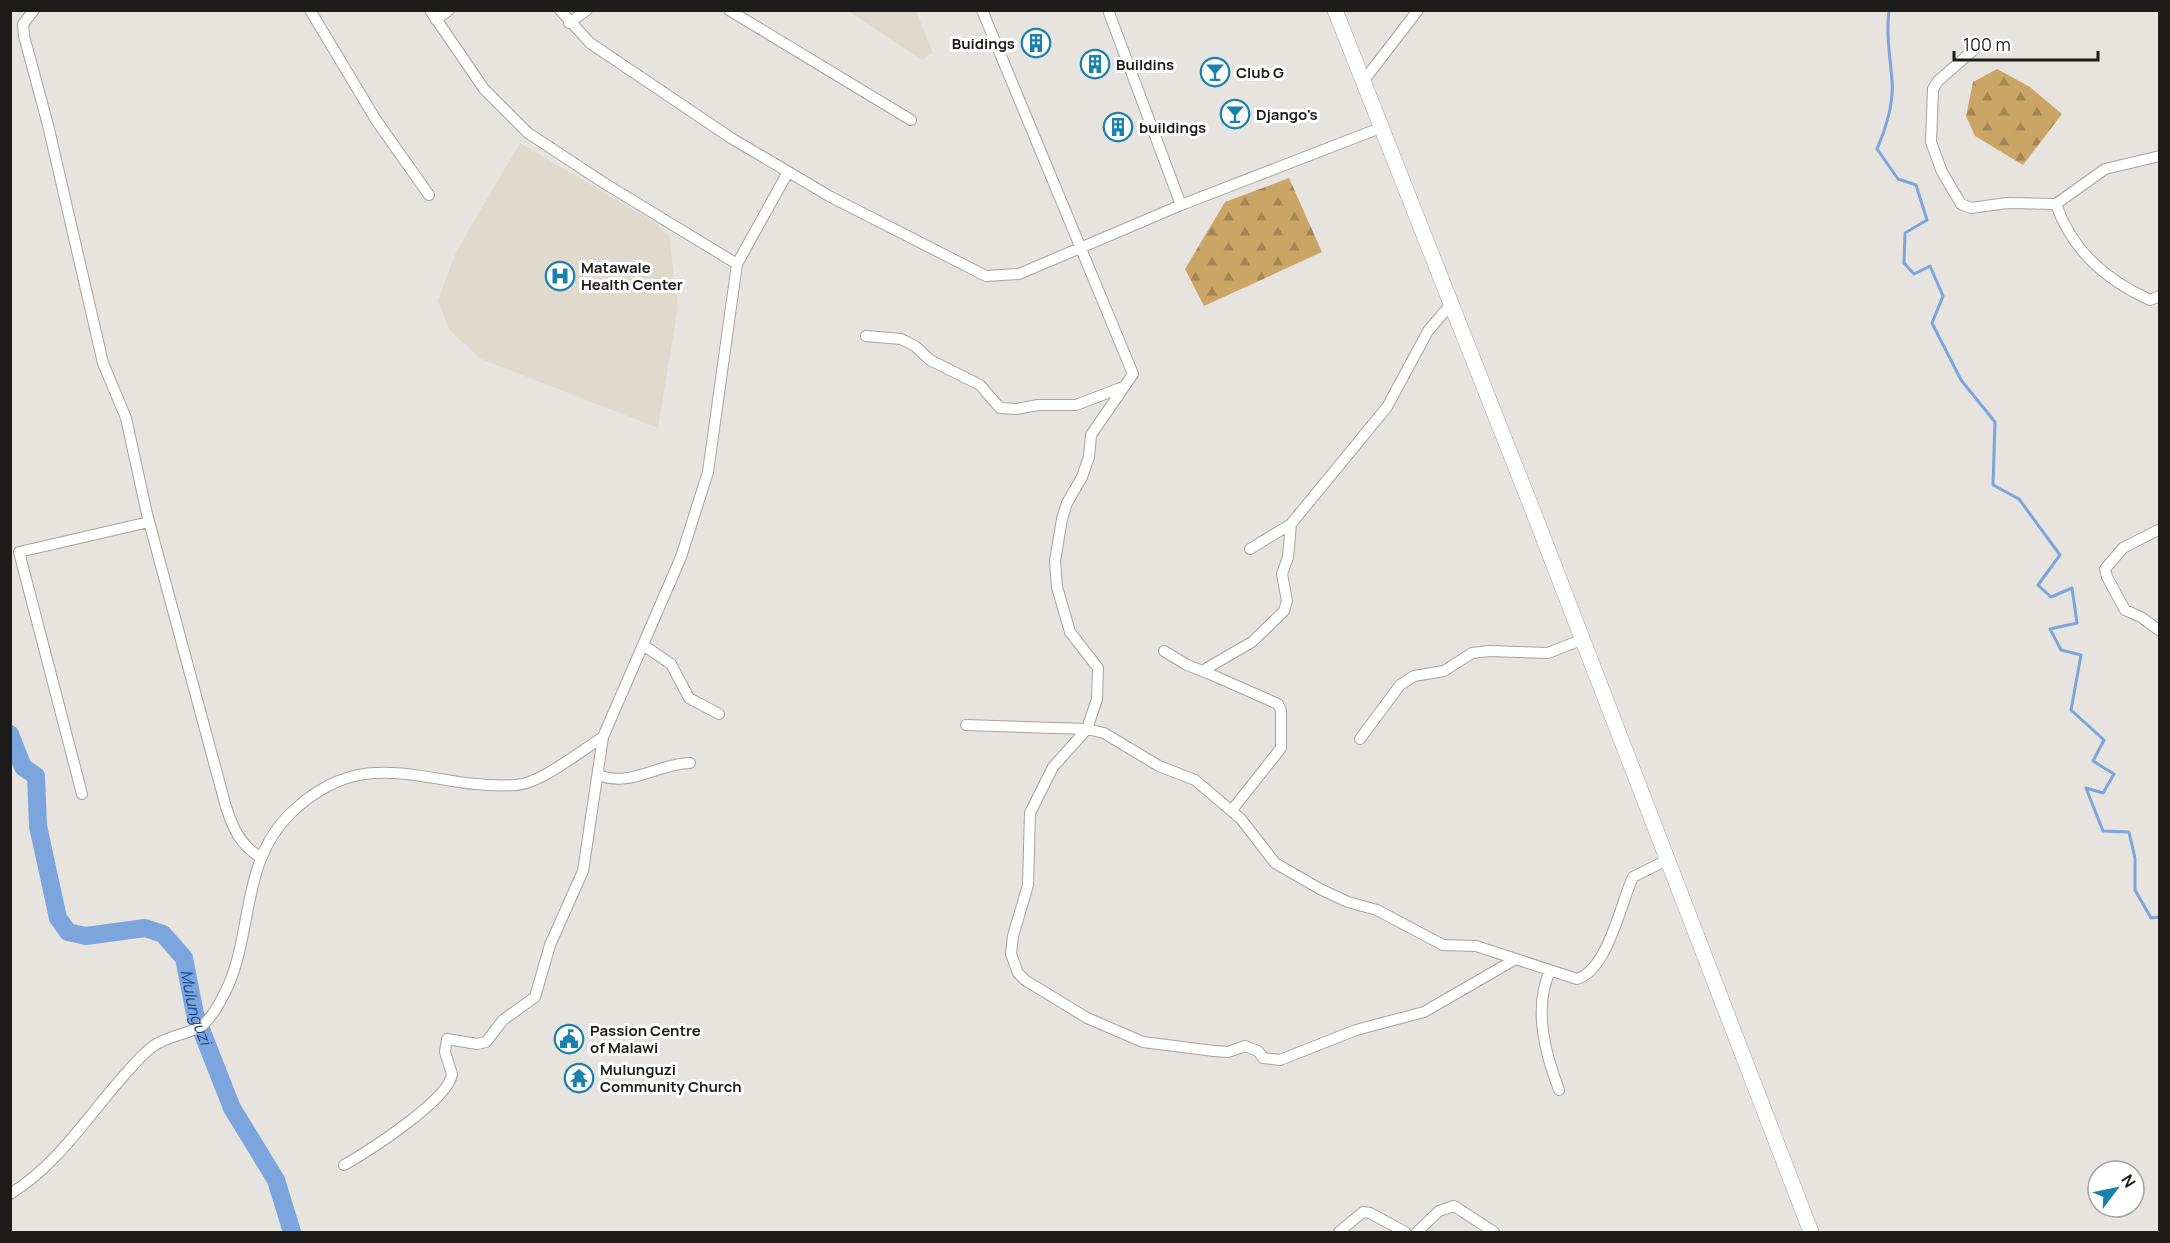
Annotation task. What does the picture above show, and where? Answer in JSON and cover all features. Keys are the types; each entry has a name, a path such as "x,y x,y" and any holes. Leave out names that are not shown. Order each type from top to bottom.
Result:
{"main road":[{"path":"1335,10 1810,1232"}],"street":[{"path":"34,10 23,24 24,36 48,125 103,363 126,418 149,522 226,807 235,833 252,852 260,857"},
{"path":"310,10 376,120 429,195"},
{"path":"449,10 433,15 484,89 528,133 737,264"},
{"path":"560,10 590,43 650,85 788,172 986,276 1019,274 1181,206 1380,128"},
{"path":"569,22 587,10"},
{"path":"729,10 911,120"},
{"path":"982,10 1080,249 1132,366 1133,375 1091,435 1089,457 1082,477 1067,503 1062,519 1055,561 1057,587 1070,632 1098,668 1097,699 1087,729 1053,767 1030,813 1028,885 1013,936 1011,954 1018,973 1025,980 1087,1018 1143,1042 1214,1052 1228,1052 1245,1046 1258,1051 1263,1058 1280,1060 1342,1034 1424,1012 1514,960"},
{"path":"1108,10 1181,206"},
{"path":"1362,83 1418,10"},
{"path":"1978,46 1938,81 1933,89 1930,137 1942,172 1957,200 1966,206 1983,207 2007,203 2056,204 2105,170 2160,156"},
{"path":"344,1165 405,1125 446,1087 452,1074 445,1052 447,1039 477,1044 486,1042 503,1020 535,997 550,945 583,871 599,776 603,737 681,557 708,472 737,264 788,172"},
{"path":"2056,204 2073,242 2107,275 2127,290 2150,300 2160,296"},
{"path":"1250,549 1291,524 1387,407 1428,331 1451,304"},
{"path":"866,336 901,339 915,346 930,360 980,385 1000,408 1016,410 1038,405 1076,405 1126,385"},
{"path":"82,794 20,552 149,522"},
{"path":"1210,674 1209,665 1252,642 1284,610 1287,601 1282,574 1288,557 1291,524"},
{"path":"2160,530 2123,548 2105,569 2125,610 2138,615 2160,631"},
{"path":"1360,739 1400,685 1414,675 1444,670 1472,653 1489,651 1548,653 1581,640"},
{"path":"643,645 672,664 689,698 719,714"},
{"path":"1164,651 1187,665 1278,704 1281,711 1281,748 1232,810"},
{"path":"966,725 1087,729 1104,732 1159,766 1195,780 1232,810 1275,863 1320,889 1388,915 1443,945 1476,946 1577,979 1584,976 1617,925 1633,876 1667,860"},
{"path":"10,1194 50,1163 152,1047 200,1027 213,1011 229,984 260,857 268,841 292,812 339,780 369,773 400,771 463,782 517,785 542,775 603,737"},
{"path":"599,776 622,780 675,764 690,763"},
{"path":"1550,971 1540,996 1546,1050 1558,1090"},
{"path":"1417,1233 1439,1211 1454,1206 1494,1233"},
{"path":"1339,1233 1363,1212 1370,1213 1405,1233"}],"shaded area":[{"path":"848,11 916,11 933,53 922,60"},
{"name":"Matawale Health Center","path":"520,143 654,222 669,236 678,307 658,428 481,359 450,331 438,301 456,252"}],"green space":[{"path":"1997,69 2030,87 2062,114 2023,165 1975,136 1966,116 1973,82"},
{"path":"1289,178 1322,252 1204,306 1185,269 1225,202"}],"waterway":[{"path":"1889,10 1888,37 1892,97 1877,149 1898,179 1916,185 1927,220 1905,233 1904,263 1914,274 1930,266 1943,296 1932,323 1961,380 1995,422 1993,485 2019,499 2060,555 2038,585 2051,597 2072,588 2077,623 2050,629 2061,650 2081,655 2071,710 2104,740 2093,761 2114,774 2103,793 2086,788 2103,831 2129,832 2135,858 2135,890 2151,918 2160,917"},
{"name":"Mulunguzi","path":"10,734 23,767 36,776 38,826 58,918 68,932 86,936 145,928 163,934 184,958 195,1014 232,1108 276,1180 292,1232"}],"place":[{"name":"Buidings","path":"1036,43"},
{"name":"Buildins","path":"1095,64"},
{"name":"Club G","path":"1215,72"},
{"name":"Django's","path":"1235,114"},
{"name":"buildings","path":"1118,127"},
{"name":"Matawale Health Center","path":"560,276"},
{"name":"Passion Centre of Malawi","path":"569,1039"},
{"name":"Mulunguzi Community Church","path":"579,1078"}]}
